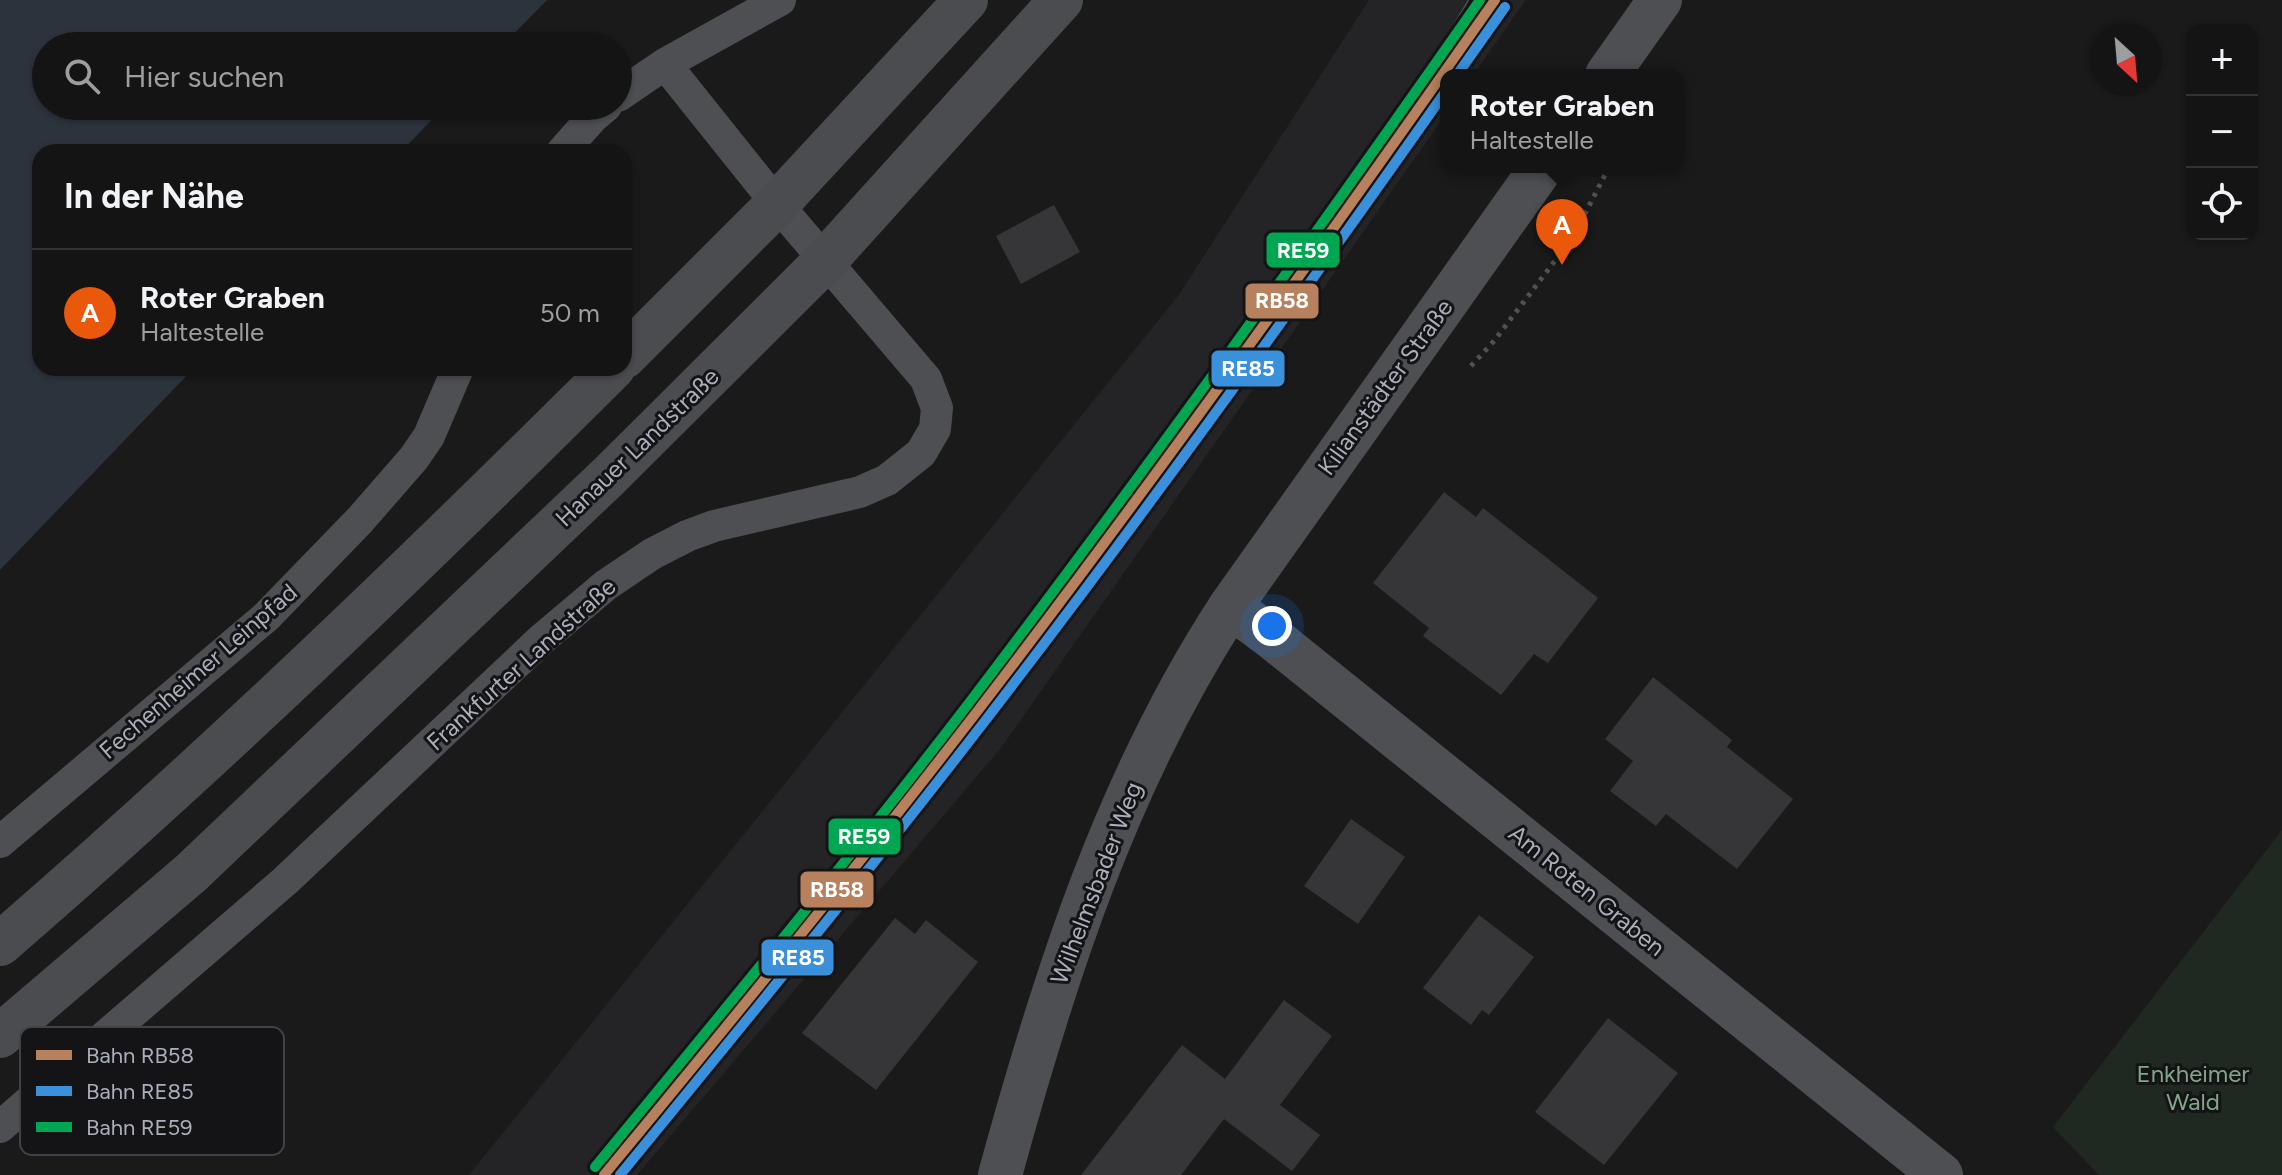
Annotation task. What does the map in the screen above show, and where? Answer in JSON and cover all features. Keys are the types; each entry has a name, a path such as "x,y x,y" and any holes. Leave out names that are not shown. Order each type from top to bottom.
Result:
{"main road":[{"path":"632,349 777,204 966,0"},
{"name":"Hanauer Landstraße","path":"0,1036 191,873 609,476 825,261 1061,0"},
{"path":"0,944 298,672 605,376"}],"street":[{"path":"1611,69 1660,0"},
{"name":"Kilianstädter Straße","path":"1230,607 1538,173"},
{"name":"Wilhelmsbader Weg","path":"1000,1175 1063,960 1101,859 1135,780 1168,715 1230,607"},
{"name":"Am Roten Graben","path":"1230,607 1941,1175"}],"lane":[{"path":"632,86 665,64 780,0"},
{"name":"Frankfurter Landstraße","path":"116,1027 285,881 542,639 606,585 652,554 687,536 714,526 860,492 887,480 921,453 935,429 937,408 926,379 777,204 665,64"},
{"path":"569,144 590,120"},
{"name":"Fechenheimer Leinpfad","path":"0,842 266,617 414,458 429,436 455,376"},
{"name":"Frankfurter Landstraße","path":"0,1127 20,1110"}],"shaded area":[{"path":"0,0 547,0 516,32 32,32 32,120 432,120 409,144 32,144 32,376 186,376 0,570"},
{"path":"1369,0 1526,0 1477,69 1440,69 1440,123 1001,748 637,1175 469,1175 1178,296"}],"green space":[{"name":"Enkheimer Wald","path":"2282,830 2282,1175 2099,1175 2053,1127"}],"building":[{"path":"1054,205 1080,252 1021,284 996,236"},
{"path":"1444,492 1476,517 1483,508 1598,598 1548,663 1534,654 1501,695 1423,636 1429,628 1373,583"},
{"path":"1653,677 1732,740 1727,747 1793,799 1737,869 1666,814 1656,826 1610,791 1633,761 1605,739"},
{"path":"1351,819 1405,857 1358,924 1304,886"},
{"path":"1479,915 1534,957 1489,1015 1482,1010 1471,1025 1423,988"},
{"path":"895,918 915,934 926,920 978,962 876,1090 802,1033"},
{"path":"1284,1000 1332,1036 1280,1105 1320,1135 1292,1171 1224,1119 1181,1175 1081,1175 1182,1045 1225,1079"},
{"path":"1608,1018 1678,1073 1604,1165 1535,1112"}],"railway":[{"path":"1339,222 1473,0"}],"rail line":[{"name":"RE59","path":"595,1167 831,879 969,703 1228,354 1480,0"},
{"name":"RB58","path":"1446,69 1495,0"},
{"name":"RE85","path":"1461,69 1505,7"},
{"name":"RB58","path":"604,1175 838,888 1043,625 1239,360 1440,78"},
{"name":"RE85","path":"620,1175 850,893 1044,644 1219,409 1440,99"}],"place":[{"name":"Roter Graben","path":"1562,265"}]}
